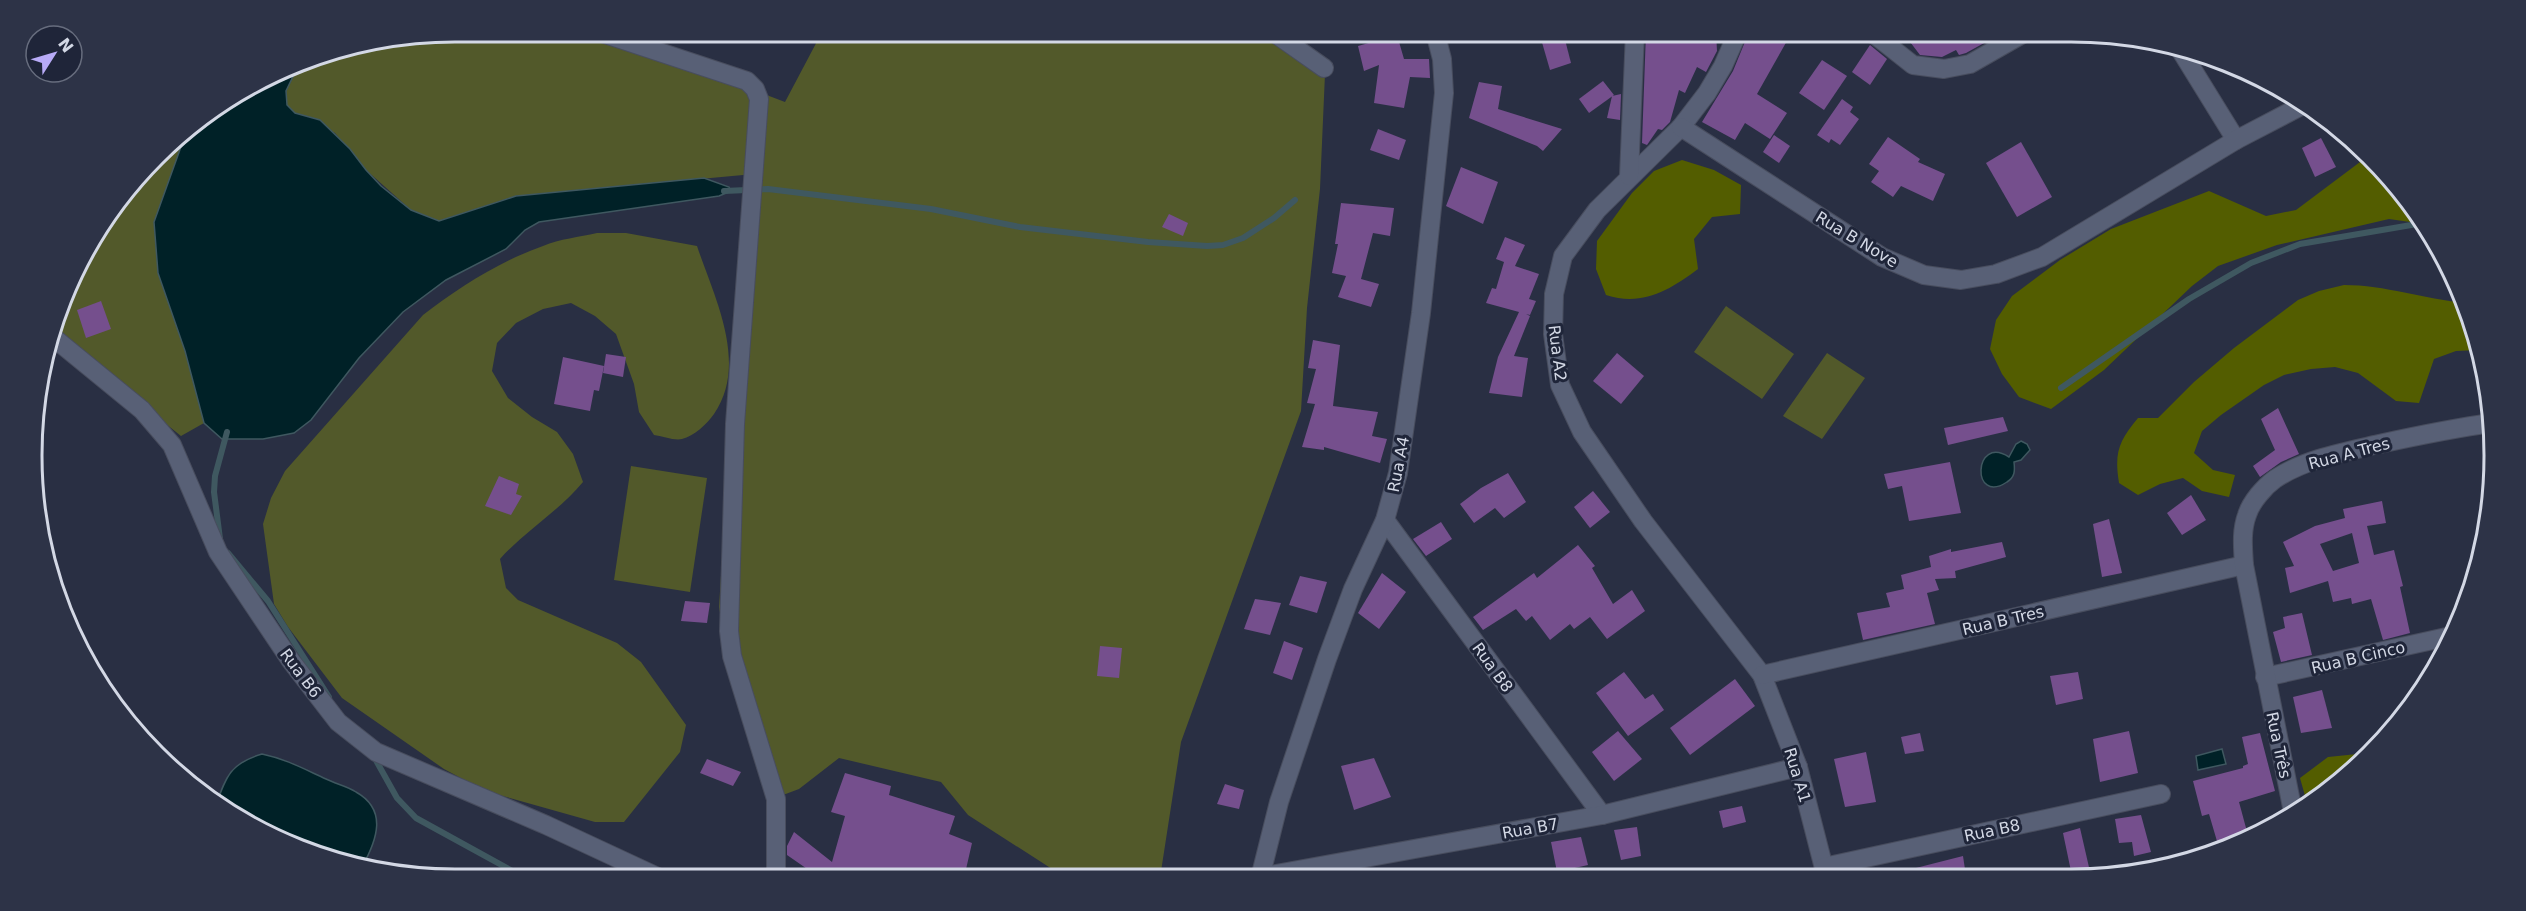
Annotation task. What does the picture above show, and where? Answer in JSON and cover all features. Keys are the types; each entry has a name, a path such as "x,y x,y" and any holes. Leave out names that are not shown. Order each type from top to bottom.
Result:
{"street":[{"path":"629,42 747,81 755,89 759,99 735,424 729,631 732,656 776,799 776,869"},
{"path":"1287,42 1324,68"},
{"name":"Rua A4","path":"1262,869 1279,802 1327,659 1353,589 1385,520 1400,462 1421,313 1444,93 1442,58 1438,42"},
{"path":"1629,176 1635,42"},
{"name":"Rua A2","path":"1734,42 1707,93 1681,127 1597,210 1563,256 1554,294 1553,334 1560,385 1582,432 1637,512 1762,675"},
{"path":"1884,42 1913,65 1944,69 1970,64 2008,42"},
{"path":"2186,58 2236,140"},
{"name":"Rua B Nove","path":"1681,127 1882,257 1924,275 1961,280 1996,274 2042,257 2236,140 2295,109"},
{"name":"Rua B6","path":"58,341 142,410 172,445 218,552 291,661 338,722 376,752 546,825 641,869"},
{"name":"Rua A Tres","path":"2265,677 2244,565 2242,541 2247,514 2257,498 2274,480 2306,464 2340,453 2442,430 2483,424"},
{"name":"Rua B8","path":"1385,520 1602,815"},
{"name":"Rua B Tres","path":"1762,675 2244,565"},
{"name":"Rua B Cinco","path":"2265,677 2441,638"},
{"name":"Rua A1","path":"1762,675 1798,767 1824,869"},
{"name":"Rua Três","path":"2265,677 2291,805"},
{"name":"Rua B7","path":"1304,869 1602,815 1798,767"},
{"name":"Rua B8","path":"1838,869 2161,794"}],"green space":[{"path":"456,42 626,42 785,102 817,42 1277,42 1325,74 1320,189 1307,308 1301,411 1181,742 1161,869 1052,869 968,815 941,782 839,758 799,789 783,795 725,641 719,607 728,464 754,174 516,196 439,221 411,210 366,170 335,133 295,113 287,105 286,91 294,75 348,56 402,46"},
{"path":"181,147 154,222 204,423 181,436 59,338 73,297 97,249 127,204 163,163"},
{"path":"1682,160 1714,170 1741,185 1740,214 1712,217 1694,239 1698,269 1677,284 1644,298 1619,298 1606,295 1596,269 1597,241 1632,193 1654,171"},
{"path":"2361,161 2399,204 2411,222 2389,219 2277,245 2218,266 2192,286 2104,370 2051,409 2019,397 2002,374 1990,349 1996,320 2012,296 2060,260 2111,229 2209,191 2266,216 2296,210"},
{"path":"597,233 626,233 697,246 719,308 728,352 728,373 724,394 714,414 696,432 682,439 676,439 654,435 639,412 634,384 616,334 595,316 571,303 543,309 516,323 497,343 492,371 508,398 532,417 557,432 573,454 583,482 500,559 506,588 518,600 617,643 641,662 686,725 680,752 624,822 595,822 499,795 472,784 444,769 342,698 288,627 274,604 263,524 271,498 285,471 423,315 465,285 511,259 549,244"},
{"path":"2344,285 2374,287 2454,301 2471,350 2456,351 2434,359 2419,403 2396,401 2358,373 2335,367 2284,375 2264,385 2202,431 2194,453 2213,470 2235,475 2229,497 2202,491 2183,478 2160,484 2138,495 2119,483 2117,463 2122,440 2138,418 2158,418 2194,382 2234,348 2298,300 2319,291"},
{"path":"1726,306 1794,354 1762,399 1694,352"},
{"path":"1827,353 1865,378 1822,439 1783,416"},
{"path":"631,466 707,478 690,592 614,580"},
{"path":"2356,754 2305,796 2300,778 2328,757"}],"shaded area":[{"path":"294,75 286,91 287,105 295,113 320,120 350,149 381,186 411,210 439,221 516,196 704,178 729,187 731,191 719,196 539,222 525,230 506,249 446,280 403,312 359,358 311,420 294,433 263,439 222,439 204,423 185,351 158,273 154,222 181,147 204,127 249,97"},
{"path":"2021,441 2027,444 2030,450 2021,460 2014,462 2012,478 1995,487 1987,485 1982,479 1983,461 1988,455 1997,452 2009,457 2016,444"},
{"path":"2222,749 2226,764 2198,770 2196,756"},
{"path":"262,754 287,761 349,788 366,799 373,808 377,826 366,859 297,838 249,814 220,795 227,778 236,766"}],"building":[{"path":"1372,42 1399,42 1404,59 1429,59 1430,78 1410,77 1404,108 1374,103 1379,65 1364,71 1358,46"},
{"path":"1542,42 1566,42 1571,63 1550,70"},
{"path":"1646,42 1717,42 1717,51 1706,72 1697,67 1685,93 1679,90 1670,122 1662,130 1658,129 1647,145 1642,143"},
{"path":"1745,42 1786,42 1757,94 1787,113 1770,139 1745,123 1735,140 1702,122 1733,71"},
{"path":"1910,42 1986,42 1959,55 1956,50 1942,57 1920,55"},
{"path":"1870,45 1887,59 1870,85 1852,72"},
{"path":"1822,60 1847,76 1824,110 1799,93"},
{"path":"1603,81 1614,95 1589,113 1579,99"},
{"path":"1479,82 1502,86 1498,109 1562,129 1543,151 1537,146 1469,118"},
{"path":"1621,94 1620,120 1607,118 1612,96"},
{"path":"1842,99 1853,107 1850,112 1859,119 1840,145 1831,139 1829,143 1817,135"},
{"path":"1378,129 1406,140 1399,160 1370,150"},
{"path":"1774,135 1790,146 1779,163 1763,152"},
{"path":"1888,137 1920,159 1918,162 1945,174 1933,201 1901,186 1893,197 1871,182 1879,171 1869,164"},
{"path":"2321,138 2336,167 2315,177 2302,148"},
{"path":"2021,142 2052,197 2017,217 1986,163"},
{"path":"1461,167 1498,182 1483,224 1446,206"},
{"path":"1341,203 1394,208 1390,236 1373,233 1361,279 1379,284 1371,307 1338,297 1346,276 1332,273 1338,244 1335,244"},
{"path":"1169,214 1188,223 1183,236 1162,227"},
{"path":"1505,237 1525,245 1515,266 1539,274 1529,299 1536,301 1530,315 1526,314 1530,316 1514,356 1528,358 1522,397 1489,393 1498,357 1519,312 1486,303 1492,288 1496,289 1504,262 1496,259"},
{"path":"101,301 111,329 86,338 77,310"},
{"path":"1313,340 1340,345 1333,406 1378,412 1372,436 1387,439 1380,463 1324,447 1324,450 1302,447 1315,404 1307,403 1316,369 1308,368"},
{"path":"1617,353 1644,376 1621,404 1593,381"},
{"path":"606,354 626,357 623,377 603,373"},
{"path":"563,357 604,366 599,391 594,390 590,411 554,404"},
{"path":"2278,408 2299,454 2281,462 2260,477 2253,466 2275,450 2261,419"},
{"path":"2003,417 2008,431 1948,445 1944,428"},
{"path":"1950,462 1961,513 1909,521 1902,486 1888,489 1884,474"},
{"path":"1508,473 1526,502 1504,518 1495,508 1474,523 1460,504 1481,488"},
{"path":"499,476 519,484 516,494 522,496 511,515 485,506"},
{"path":"1593,491 1610,512 1590,528 1574,507"},
{"path":"2191,495 2206,520 2182,535 2167,513"},
{"path":"2382,501 2386,523 2367,526 2374,555 2394,550 2403,586 2400,587 2410,633 2383,640 2371,599 2352,604 2351,598 2333,602 2328,581 2290,593 2285,568 2294,566 2283,542 2315,526 2345,518 2343,509","holes":["2352,533 2359,563 2333,571 2320,544"]},
{"path":"2109,519 2122,573 2102,577 2093,524"},
{"path":"1441,522 1452,539 1426,556 1413,539"},
{"path":"2002,542 2006,557 1955,571 1956,578 1935,579 1939,590 1927,593 1935,624 1863,640 1857,613 1890,607 1886,593 1904,589 1901,575 1931,567 1929,556 1951,549 1951,552"},
{"path":"1578,545 1595,566 1592,568 1613,604 1632,590 1645,611 1607,639 1590,617 1574,629 1570,624 1550,640 1532,616 1526,621 1516,609 1483,630 1473,617 1534,573 1537,578"},
{"path":"1382,573 1406,592 1379,629 1358,613"},
{"path":"1300,576 1327,582 1317,613 1289,605"},
{"path":"1255,599 1281,603 1270,635 1244,629"},
{"path":"685,601 710,603 707,623 681,621"},
{"path":"2302,613 2312,655 2281,662 2273,632 2285,628 2283,617"},
{"path":"1284,641 1303,648 1292,680 1273,673"},
{"path":"1100,646 1122,648 1119,678 1097,676"},
{"path":"1624,672 1645,699 1653,694 1664,710 1628,736 1596,693"},
{"path":"2078,672 2083,699 2056,705 2050,676"},
{"path":"1735,679 1755,706 1690,755 1670,728"},
{"path":"2322,690 2332,728 2301,733 2293,697"},
{"path":"1618,731 1642,759 1614,781 1592,752"},
{"path":"2129,731 2138,773 2100,782 2093,739"},
{"path":"1920,733 1924,751 1905,754 1901,737"},
{"path":"2260,733 2275,791 2239,802 2246,829 2217,842 2209,814 2202,816 2193,781 2243,768 2248,764 2242,737"},
{"path":"1866,752 1876,802 1845,807 1834,759"},
{"path":"1374,758 1391,797 1354,810 1341,766"},
{"path":"707,759 741,772 733,786 700,773"},
{"path":"845,773 891,786 889,795 955,816 949,834 972,843 966,869 807,869 787,855 787,846 794,832 832,862 845,816 831,812"},
{"path":"1225,784 1244,790 1239,809 1217,804"},
{"path":"1742,806 1746,822 1723,828 1719,811"},
{"path":"2141,815 2151,852 2134,856 2132,842 2119,843 2115,819"},
{"path":"1637,827 1641,856 1621,860 1614,830"},
{"path":"2080,828 2089,868 2071,869 2063,833"},
{"path":"1581,837 1588,865 1556,869 1551,842"},
{"path":"1963,856 1965,869 1912,869"}],"waterway":[{"path":"724,191 768,189 931,209 1020,227 1148,242 1207,246 1223,245 1243,238 1274,218 1295,200"},
{"path":"2061,388 2189,299 2251,263 2300,244 2413,225"},
{"path":"220,539 214,492 215,476 227,432"},
{"path":"228,553 268,601 329,697"},
{"path":"373,755 397,798 416,818 509,869"}]}
